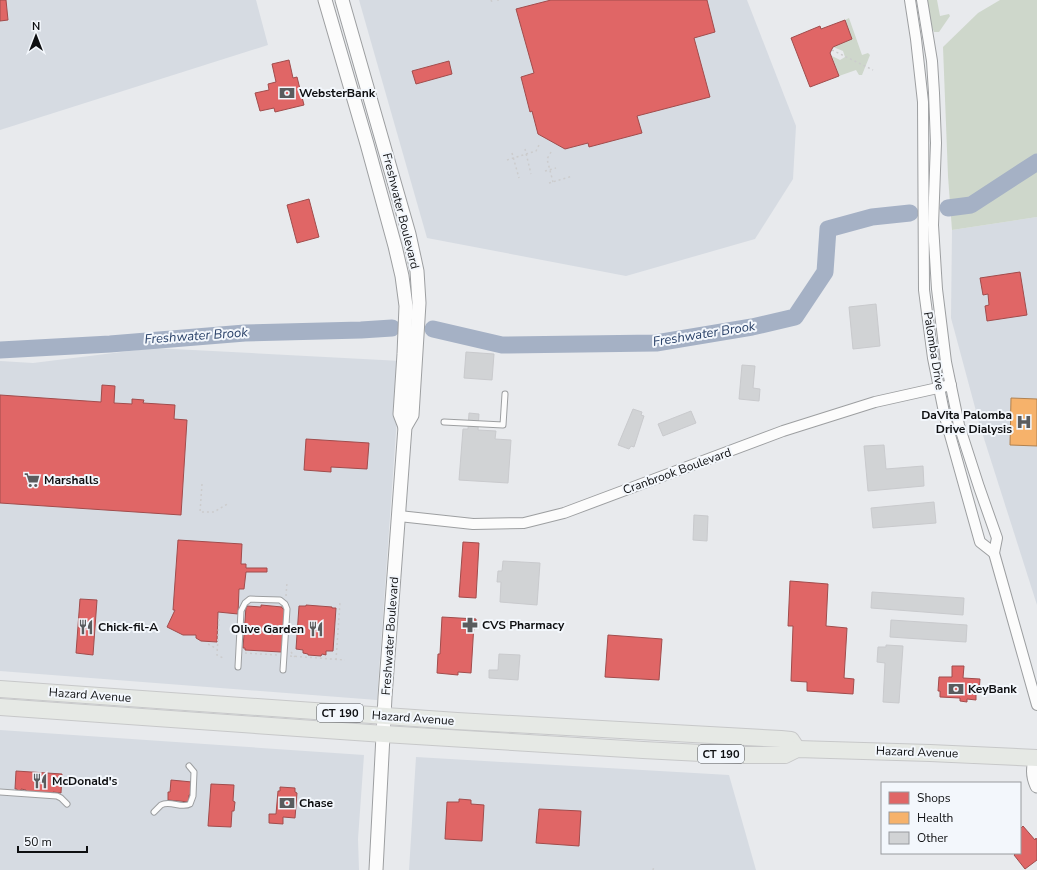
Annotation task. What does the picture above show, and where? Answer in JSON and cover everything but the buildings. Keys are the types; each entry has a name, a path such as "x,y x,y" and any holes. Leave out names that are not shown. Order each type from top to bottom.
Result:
{"main road":[{"name":"Hazard Avenue","path":"0,689 384,716 781,739 791,740 797,749"},
{"path":"121,715 122,697"},
{"name":"Hazard Avenue","path":"0,706 384,734 740,755 785,755 797,749 922,752 1037,758"},
{"path":"644,750 660,739 680,734"}],"street":[{"name":"Freshwater Boulevard","path":"325,0 395,246 402,276 406,306 400,414 405,427 384,716 376,870"},
{"name":"Freshwater Boulevard","path":"342,0 409,234 417,270 419,303 412,415 405,427"},
{"name":"Palomba Drive","path":"910,0 918,52 923,102 924,290 933,358 957,463 980,542 994,553"},
{"name":"Palomba Drive","path":"922,0 930,50 934,94 936,143 934,225 935,258 937,289 946,362 959,426 997,538 994,553 1037,705"},
{"path":"918,52 930,50"},
{"path":"367,144 382,140"},
{"path":"924,258 935,258"},
{"name":"Cranbrook Boulevard","path":"398,516 474,524 524,523 564,513 783,431 874,402 951,385"},
{"path":"1037,758 1034,767 1034,776 1037,786"}],"lane":[{"path":"444,422 503,425 505,394"},
{"path":"238,667 241,611 245,603 250,599 280,600 285,604 287,609 283,670"},
{"path":"154,812 162,805 166,804 187,806 190,804 193,796 194,772 189,766"},
{"path":"0,792 56,796 61,798 67,804"}],"path":[{"path":"832,50 873,70"},
{"path":"508,160 536,152 538,145"},
{"path":"525,149 531,174"},
{"path":"550,152 547,159 553,182"},
{"path":"512,153 519,178"},
{"path":"545,171 556,168"},
{"path":"549,183 573,176"},
{"path":"202,484 200,512 214,512 229,503"},
{"path":"336,660 340,602"},
{"path":"219,619 216,655 223,658"},
{"path":"208,644 217,649"},
{"path":"245,653 281,656"},
{"path":"288,656 344,660"},
{"path":"653,870 654,866"}],"shaded area":[{"path":"0,0 256,0 268,45 0,130"},
{"path":"359,0 747,0 796,126 793,179 755,239 626,276 427,238"},
{"path":"926,0 937,0 940,16 949,14 950,16 939,32 934,32"},
{"path":"1000,0 1037,0 1037,217 952,230 948,176 943,47 978,13"},
{"path":"849,18 862,55 868,53 870,55 862,75 859,75 856,70 839,76 832,56 840,60 845,57 843,51 833,47 852,39 845,20"},
{"path":"1037,217 1037,605 980,426 951,318 952,230"},
{"path":"154,348 401,361 377,700 0,671 0,361 33,363"},
{"path":"0,730 364,755 358,839 359,870 0,870"},
{"path":"416,757 729,775 756,870 409,870"}],"waterway":[{"name":"Freshwater Brook","path":"948,208 971,205 1037,162"},
{"name":"Freshwater Brook","path":"433,329 502,345 656,343 752,327 795,317 825,272 828,229 872,217 910,213"},
{"name":"Freshwater Brook","path":"0,350 110,344 245,333 392,328"}],"place":[{"name":"WebsterBank","path":"287,93"},
{"name":"DaVita Palomba Drive Dialysis","path":"1024,422"},
{"name":"Marshalls","path":"32,480"},
{"name":"CVS Pharmacy","path":"470,625"},
{"name":"Chick-fil-A","path":"86,627"},
{"name":"Olive Garden","path":"316,629"},
{"name":"KeyBank","path":"956,689"},
{"name":"McDonald's","path":"40,781"},
{"name":"Chase","path":"287,803"}]}
